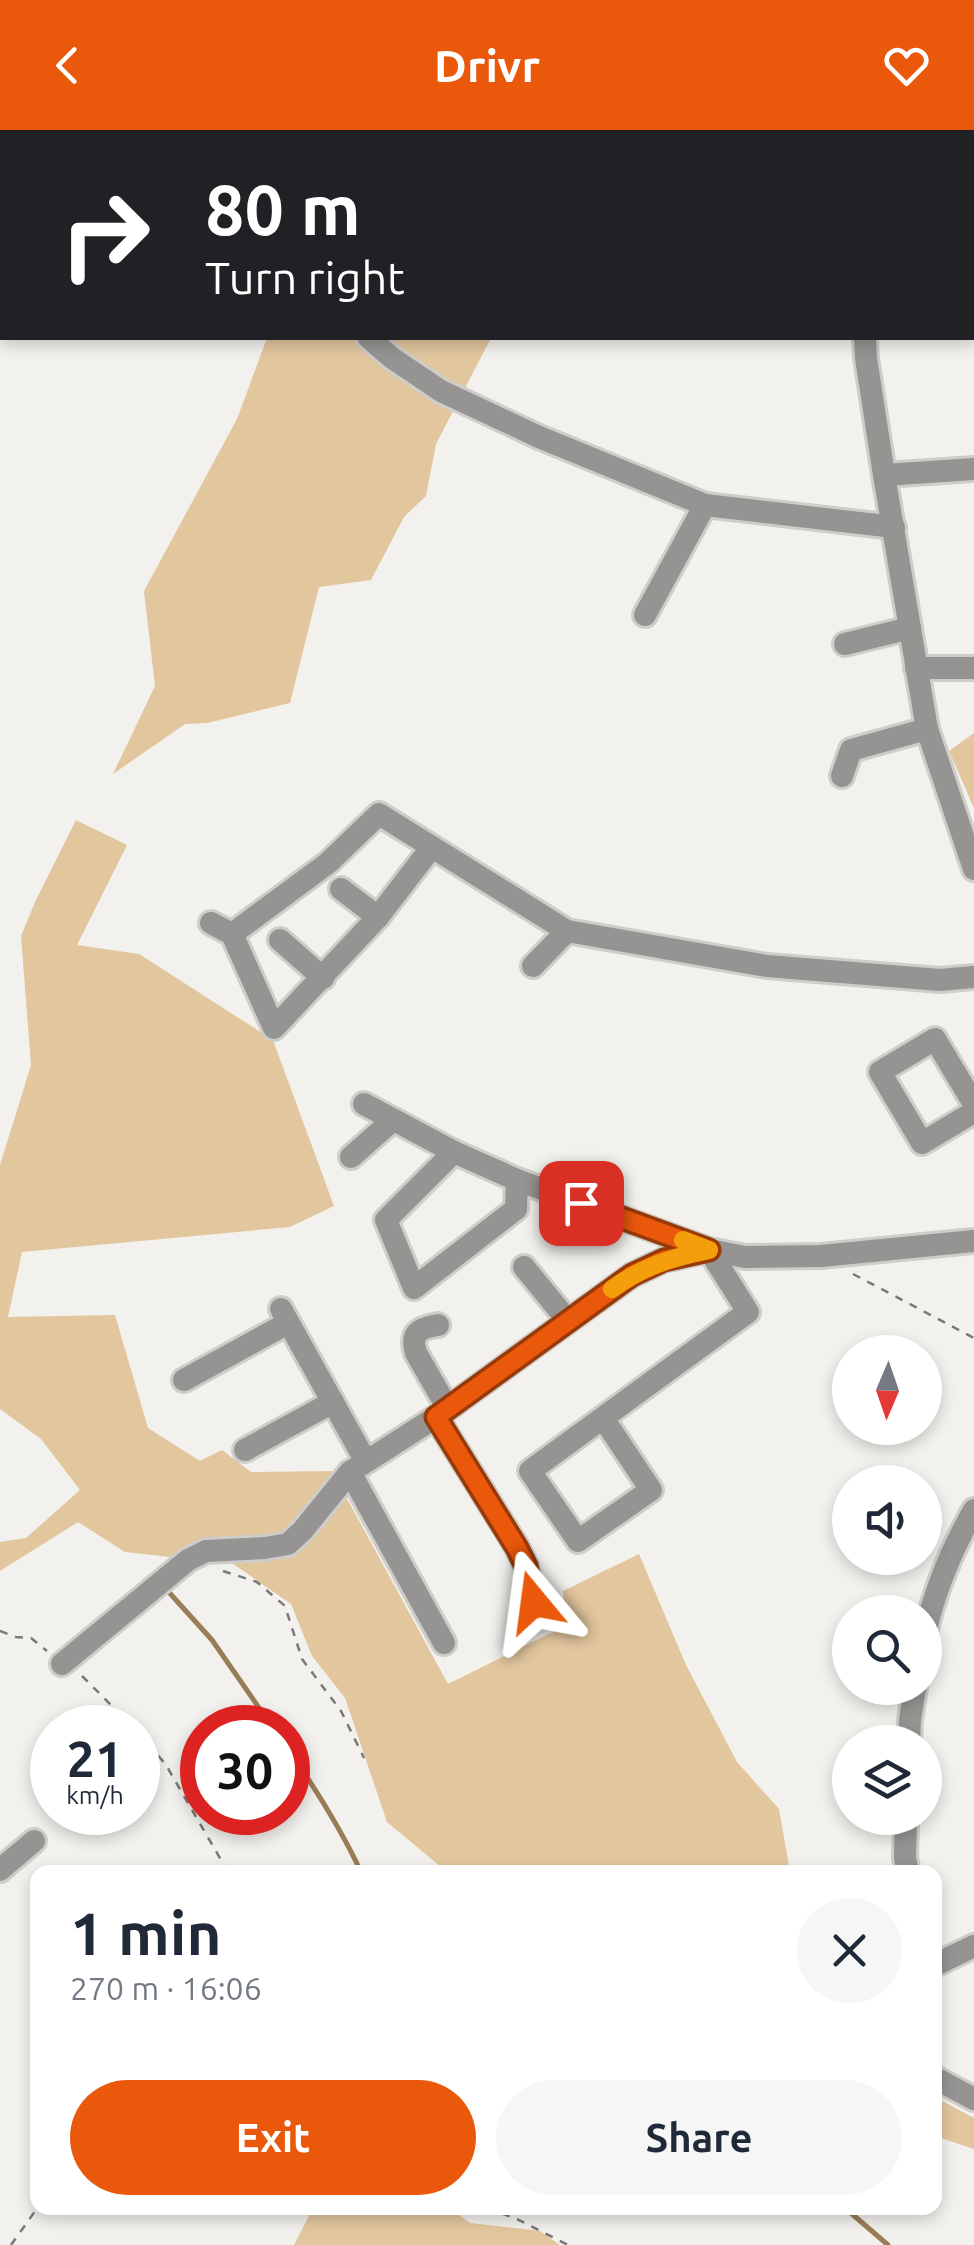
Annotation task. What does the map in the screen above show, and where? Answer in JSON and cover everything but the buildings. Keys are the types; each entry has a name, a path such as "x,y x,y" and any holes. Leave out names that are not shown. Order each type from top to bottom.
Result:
{"street":[{"path":"371,340 441,391 538,437 705,506 894,528"},
{"path":"866,340 884,475 927,730 974,868"},
{"path":"884,475 974,469"},
{"path":"646,615 705,506"},
{"path":"845,644 910,628"},
{"path":"916,668 974,668"},
{"path":"842,776 851,750 927,730"},
{"path":"232,934 328,863 378,814 567,931 766,966 940,980 974,977"},
{"path":"210,923 232,934 274,1028 378,918 431,848"},
{"path":"341,889 378,918"},
{"path":"533,966 567,931"},
{"path":"280,940 323,978"},
{"path":"974,1104 966,1072 935,1039 880,1072 922,1143 974,1112"},
{"path":"364,1104 517,1180 709,1250 744,1257 821,1256 974,1241"},
{"path":"351,1157 393,1120"},
{"path":"454,1152 386,1220 414,1288 516,1209 517,1180"},
{"path":"62,1664 110,1622 206,1551 288,1544 358,1466 442,1412 632,1275 664,1260 709,1250"},
{"path":"603,1418 650,1490 578,1541 530,1471 748,1312 709,1250"},
{"path":"524,1266 568,1321"},
{"path":"184,1380 285,1316 333,1402 358,1466 444,1643"},
{"path":"438,1324 420,1328 414,1335 416,1354 442,1412 526,1566 534,1602"},
{"path":"245,1450 333,1402"},
{"path":"934,1595 974,1510"},
{"path":"906,1835 906,1865"},
{"path":"0,1870 34,1841"},
{"path":"942,1961 974,1946"},
{"path":"942,2082 974,2099"}],"path":[{"path":"856,1275 974,1338"},
{"path":"222,1572 257,1582 285,1606 302,1659 341,1711 364,1758"},
{"path":"160,1758 224,1865"},
{"path":"11,2245 32,2215"},
{"path":"507,2215 568,2245"}],"shaded area":[{"path":"266,340 490,340 436,444 426,496 404,517 371,580 319,587 290,703 207,723 185,724 113,774 155,686 144,591 237,419"},
{"path":"974,733 974,808 949,751"},
{"path":"76,820 127,845 77,945 139,954 273,1040 334,1206 290,1227 22,1252 8,1317 115,1315 148,1428 200,1461 222,1450 251,1472 332,1471 448,1684 565,1626 563,1591 639,1554 686,1665 737,1762 779,1809 789,1865 439,1865 387,1822 345,1698 312,1656 291,1604 233,1564 125,1552 78,1522 0,1571 0,1542 26,1538 80,1490 41,1439 0,1409 0,1165 31,1065 21,936"},
{"path":"942,2101 974,2118 974,2149 942,2138"},
{"path":"309,2215 459,2215 470,2223 540,2231 560,2245 294,2245"}],"waterway":[{"path":"166,1589 212,1640 257,1705"},
{"path":"310,1783 358,1865"},
{"path":"853,2215 888,2245"}],"slow traffic":[{"path":"612,1289 664,1260 709,1250 683,1240"}],"route":[{"path":"534,1602 526,1566 517,1548 436,1417 632,1275 664,1260 709,1250 581,1203"}]}
